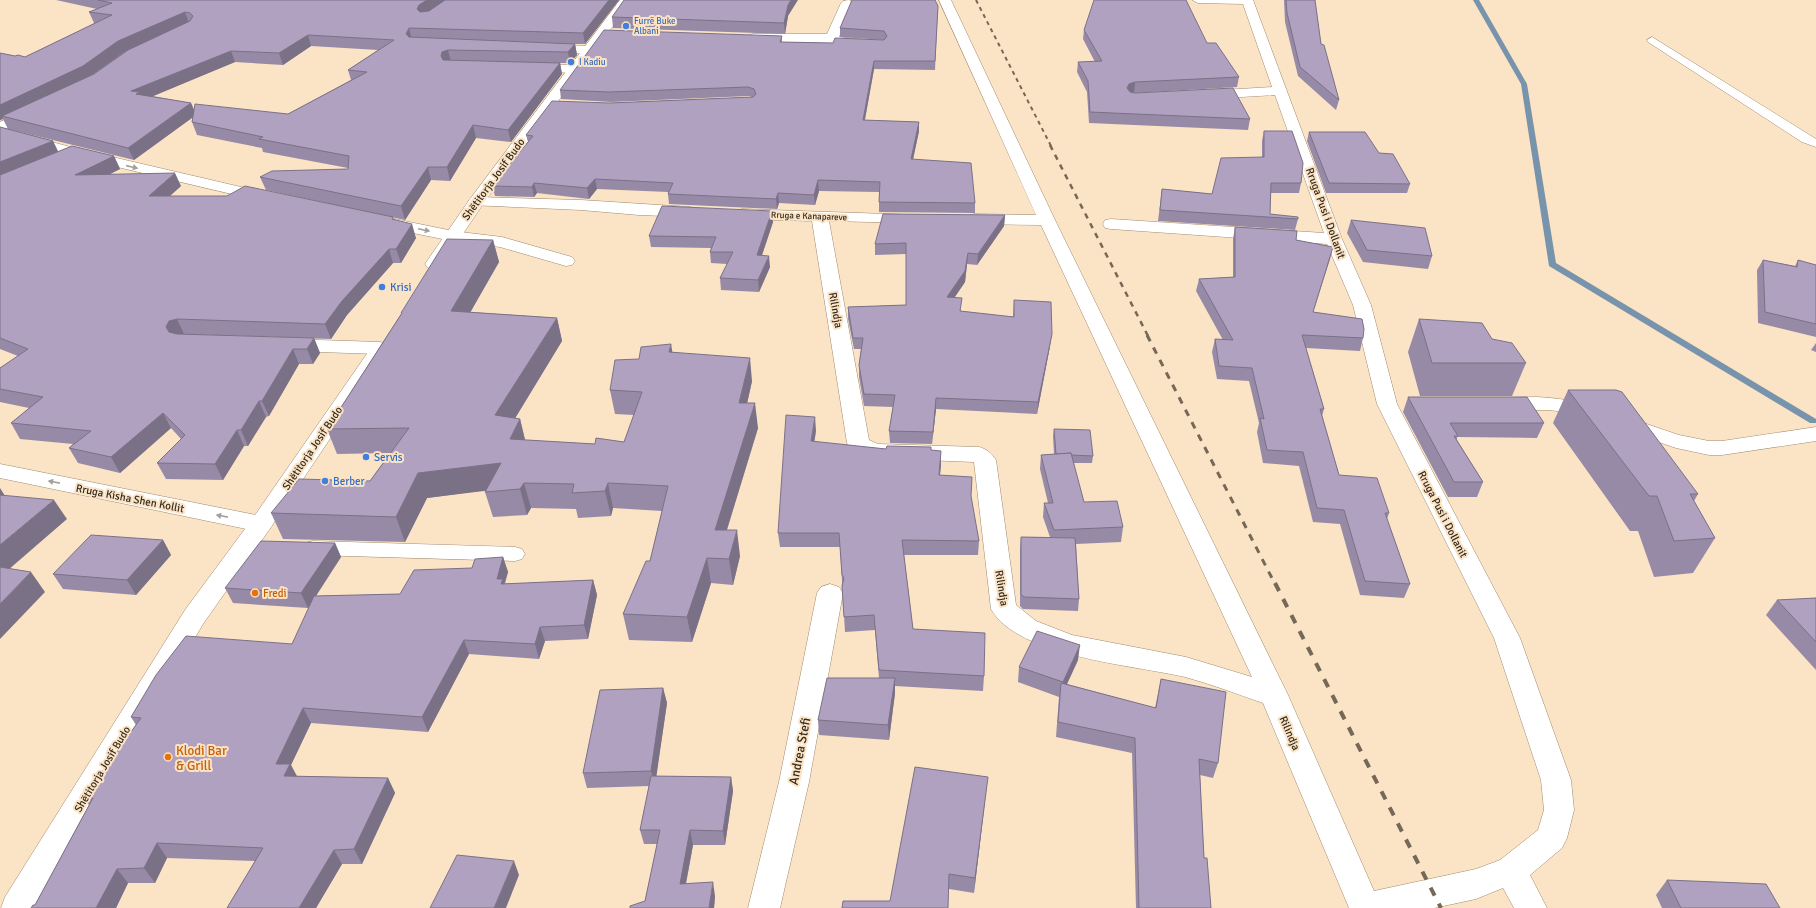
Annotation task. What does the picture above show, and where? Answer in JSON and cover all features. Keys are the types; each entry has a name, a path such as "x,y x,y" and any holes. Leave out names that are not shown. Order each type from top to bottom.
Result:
{"street":[{"name":"Shëtitorja Josif Budo","path":"423,282 452,236 476,202 556,104 574,69 588,50 609,33 626,0"},
{"path":"945,0 1047,220 1274,695"},
{"path":"1198,0 1247,1"},
{"name":"Rruga Pusi i Dollanit","path":"1247,1 1334,239 1362,305 1387,404 1507,638 1556,780 1559,810 1551,838 1512,872 1476,884 1365,908"},
{"path":"742,38 830,38 834,35 847,3"},
{"path":"808,38 880,44"},
{"path":"534,48 588,50"},
{"path":"520,68 574,69"},
{"path":"1192,96 1280,91"},
{"path":"0,127 43,106"},
{"path":"0,132 75,153 276,199"},
{"path":"54,162 75,153"},
{"path":"476,202 581,205 638,210 702,212"},
{"name":"Rruga e Kanapareve","path":"725,213 820,217 930,218"},
{"name":"Rilindja","path":"820,217 858,443 874,451 979,454 985,460 1004,609 1027,628 1069,644 1186,667 1274,695 1365,908"},
{"path":"961,219 1047,220"},
{"path":"374,220 452,236 502,242 566,261"},
{"path":"1111,224 1334,239"},
{"name":"Shëtitorja Josif Budo","path":"17,908 194,617 261,524 393,328"},
{"path":"268,344 380,348"},
{"path":"1387,404 1410,404"},
{"path":"1486,404 1556,404 1578,407 1689,446 1706,449 1816,434"},
{"name":"Rruga Kisha Shen Kollit","path":"0,471 261,524"},
{"name":"Andrea Stefi","path":"764,908 794,782 830,593"},
{"path":"1512,872 1531,908"}],"lane":[{"path":"1652,40 1806,139 1816,143"},
{"path":"244,546 268,547"},
{"path":"292,548 515,554"}],"building":[{"path":"98,0 427,0 419,5 417,9 420,12 429,11 445,0 609,0 583,33 409,28 406,34 409,37 575,44 568,52 448,50 442,52 441,56 443,60 560,63 508,130 473,125 447,167 428,167 401,206 260,177 272,171 348,169 349,156 259,139 263,137 192,122 195,104 288,114 367,72 348,70 394,40 308,35 279,53 231,51 131,91 140,92 136,94 191,103 128,148 2,116 94,74 128,50 190,21 193,16 190,13 185,12 118,41 83,66 0,105 0,53 25,57 112,15 89,12 112,3"},
{"path":"624,0 791,0 788,5 784,23 612,17"},
{"path":"852,0 935,0 938,6 935,61 874,61 863,120 919,122 911,159 971,163 975,203 879,202 880,182 818,180 814,195 778,193 776,199 668,194 673,183 595,179 587,188 534,183 532,187 492,186 533,136 526,135 552,101 610,103 753,97 756,94 754,89 748,87 609,92 560,90 604,30 782,36 780,42 833,43 835,38 884,40 887,36 884,31 840,28"},
{"path":"1094,0 1186,0 1207,43 1216,43 1239,77 1135,82 1129,84 1127,88 1130,92 1135,93 1233,88 1250,119 1090,112 1088,81 1078,62 1102,61 1084,30"},
{"path":"1286,0 1315,0 1321,44 1324,45 1339,100 1300,67 1287,13"},
{"path":"0,127 53,141 0,162"},
{"path":"1264,131 1292,131 1303,163 1301,183 1271,183 1270,214 1298,217 1298,219 1160,210 1162,189 1212,194 1221,158 1264,157"},
{"path":"1309,132 1365,132 1379,153 1393,154 1410,184 1329,183"},
{"path":"72,146 114,156 75,175 175,173 149,196 227,196 245,186 393,217 392,219 412,224 396,249 389,249 342,301 325,324 177,319 169,321 166,327 169,332 177,334 314,338 307,349 293,349 262,401 259,401 241,430 237,430 215,464 157,463 185,435 163,413 111,457 69,448 91,431 11,423 43,397 0,389 0,368 28,349 0,338 0,175"},
{"path":"662,206 772,211 757,255 769,256 758,280 720,278 733,252 710,252 716,237 649,236"},
{"path":"883,214 1005,215 978,254 968,253 965,271 947,297 962,298 960,311 1014,317 1014,300 1051,302 1052,334 1038,402 936,398 933,432 889,431 895,395 864,394 859,365 863,338 853,338 848,307 906,305 906,243 875,244"},
{"path":"1351,220 1425,228 1432,256 1367,250"},
{"path":"1235,227 1297,231 1296,240 1333,247 1313,312 1362,319 1364,329 1363,338 1302,335 1324,409 1320,409 1339,475 1377,478 1389,513 1385,513 1410,584 1365,581 1344,510 1317,508 1303,452 1267,450 1260,418 1264,419 1252,368 1219,366 1215,339 1233,340 1199,279 1235,277"},
{"path":"447,239 493,240 451,311 557,318 495,415 520,419 510,439 595,444 596,438 624,442 642,392 610,390 615,360 639,359 641,347 671,344 669,352 750,358 739,403 755,403 715,530 737,530 729,559 707,558 687,617 623,614 646,561 650,561 668,486 608,483 605,491 572,493 574,484 524,483 520,489 485,492 501,463 418,473 396,517 271,513 299,479 370,481 409,428 327,429 402,313"},
{"path":"1763,260 1797,267 1798,260 1816,265 1816,324 1765,312"},
{"path":"1419,319 1482,323 1492,339 1512,343 1526,363 1432,363"},
{"path":"1568,390 1616,390 1622,392 1698,494 1690,494 1715,538 1674,541 1657,496 1649,496"},
{"path":"1408,397 1527,397 1544,423 1450,423 1458,436 1454,436 1483,482 1454,482"},
{"path":"786,415 815,417 811,441 886,449 887,446 931,447 931,450 941,451 939,475 972,477 971,496 979,541 902,540 913,629 985,633 984,676 879,670 874,615 844,617 842,586 844,578 842,575 839,533 778,533"},
{"path":"1054,429 1090,430 1093,456 1071,455 1071,453 1056,454"},
{"path":"1071,453 1084,502 1117,501 1123,527 1054,530 1044,503 1053,503 1041,455"},
{"path":"0,495 54,500 0,545"},
{"path":"91,535 163,540 127,580 53,574"},
{"path":"1021,537 1075,538 1079,599 1024,597 1021,594"},
{"path":"261,541 335,543 301,593 225,588"},
{"path":"503,557 497,579 503,579 501,584 593,580 584,625 540,627 535,644 464,640 422,717 303,708 276,764 290,764 284,776 388,778 354,849 334,850 299,908 227,908 263,848 157,843 144,868 117,869 96,908 31,908 35,905 93,798 83,798 141,718 131,717 156,675 186,636 292,644 314,596 400,594 414,570 472,568 475,559"},
{"path":"0,567 31,572 0,604"},
{"path":"1816,598 1816,642 1777,600"},
{"path":"1037,631 1080,645 1063,682 1019,667"},
{"path":"827,678 895,678 888,725 818,720"},
{"path":"1161,679 1226,692 1218,763 1199,759 1204,858 1207,858 1211,908 1139,908 1135,738 1058,722 1061,683 1156,708"},
{"path":"663,688 651,771 583,773 600,690"},
{"path":"915,767 988,777 975,878 949,874 948,908 842,908 843,901 890,901"},
{"path":"651,776 731,777 723,831 690,830 680,884 713,882 709,908 630,908 630,906 645,901 660,830 640,830"},
{"path":"457,855 514,861 494,908 430,908"},
{"path":"1667,880 1766,884 1780,908 1681,908"}],"waterway":[{"path":"1476,0 1524,84 1552,264 1813,421"}],"railway":[{"path":"976,0 1051,146"},
{"path":"1050,145 1148,336"},
{"path":"1147,335 1275,584"},
{"path":"1275,583 1441,908"}],"place":[{"name":"Furrë Buke Albani","path":"626,26"},
{"name":"I Kadiu","path":"571,62"},
{"name":"Krisi","path":"382,287"},
{"name":"Servis","path":"366,457"},
{"name":"Berber","path":"325,481"},
{"name":"Fredi","path":"255,593"},
{"name":"Klodi Bar & Grill","path":"168,757"}]}
